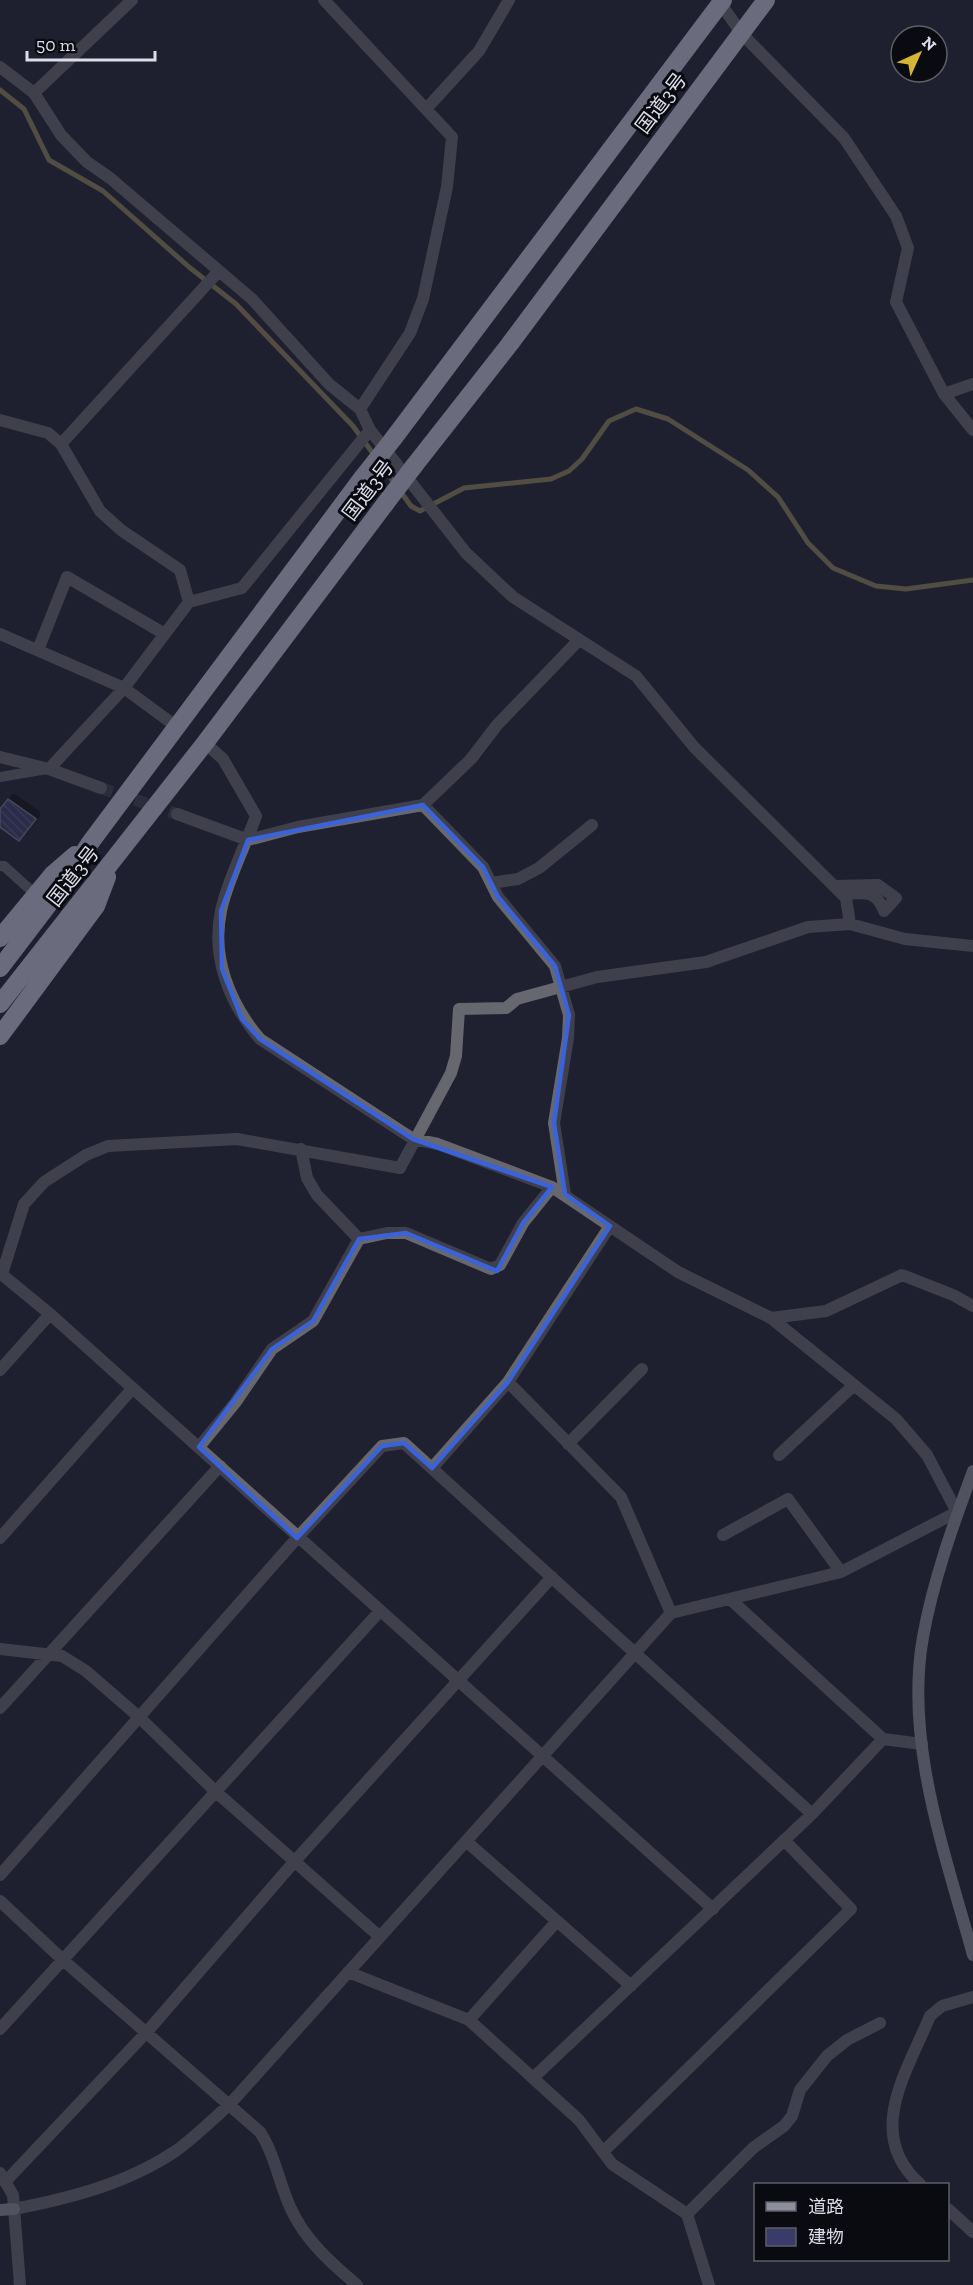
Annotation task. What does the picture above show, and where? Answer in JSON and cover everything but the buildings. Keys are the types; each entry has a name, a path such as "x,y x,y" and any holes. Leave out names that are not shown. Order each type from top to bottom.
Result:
{"highway":[{"name":"国道3号","path":"0,1004 205,743 414,466 509,345 766,0"},
{"name":"国道3号","path":"0,968 61,888 90,843 721,1"},
{"path":"0,938 53,874 90,843"},
{"path":"0,1036 96,906 113,861"}],"street":[{"path":"34,93 132,0"},
{"path":"324,0 452,137 447,187 423,298 410,333 360,409"},
{"path":"427,108 479,51 509,0"},
{"path":"721,1 742,34 844,138 896,216 908,248 896,302 944,394 973,430"},
{"path":"0,67 34,93 61,135 87,162 110,178 252,299 329,384 360,409 370,430 466,553 513,597 578,641 636,676 694,747 846,898 850,924"},
{"path":"61,444 218,272"},
{"path":"944,394 973,384"},
{"path":"0,420 48,433 61,444 100,511 121,530 180,570 189,602"},
{"path":"50,769 124,688 163,633 189,602 242,588 370,430"},
{"path":"38,650 67,578 163,633"},
{"path":"0,634 124,688 177,727"},
{"path":"177,814 248,840 298,827 423,805 471,759 497,725 578,641"},
{"path":"205,743 223,759 256,816 221,911 219,942 222,969 242,1019 260,1039 413,1139 438,1144 552,1187 678,1272 771,1318 896,1419 927,1455 957,1512"},
{"path":"0,757 50,769 101,788"},
{"path":"423,805 483,867 516,921 555,966 569,1015 568,1038 554,1123 565,1194"},
{"path":"491,883 518,879 539,868 592,825"},
{"path":"712,1909 544,1756 297,1538 199,1447 50,1314 1,1274 24,1204 44,1182 86,1155 108,1146 237,1139 400,1168 413,1139 451,1073 456,1056 459,1009 506,1008 517,999 597,977 706,962 808,927 850,924 905,939 973,946"},
{"path":"301,1149 307,1178 317,1195 359,1239"},
{"path":"199,1447 235,1403 273,1349 313,1321 359,1239 387,1233 406,1233 491,1269 500,1265 523,1223 552,1187"},
{"path":"432,1468 507,1382 610,1226"},
{"path":"771,1318 825,1311 902,1275 953,1294 973,1306"},
{"path":"0,1370 50,1314"},
{"path":"568,1444 642,1369"},
{"path":"507,1382 621,1497 671,1613"},
{"path":"779,1455 854,1385"},
{"path":"0,1539 132,1389"},
{"path":"0,1875 297,1538 382,1446 404,1443 812,1814"},
{"path":"0,1708 220,1466"},
{"path":"973,1471 957,1512 922,1638 919,1683 922,1744 938,1827 973,1955"},
{"path":"723,1535 788,1499 841,1572"},
{"path":"0,2210 61,2200 123,2179 177,2150 229,2105 671,1613 841,1572 957,1512"},
{"path":"20,2285 13,2195 3,2177 147,2033 294,1862 552,1577"},
{"path":"730,1599 883,1739 922,1744"},
{"path":"0,2029 380,1611"},
{"path":"0,1638 6,1649 62,1656 86,1671 139,1717 216,1792 380,1937"},
{"path":"534,2077 812,1814 883,1739"},
{"path":"604,2150 851,1909 784,1840"},
{"path":"467,1842 631,1986"},
{"path":"0,1901 63,1960 260,2132 271,2149 274,2167 304,2233 357,2285"},
{"path":"469,2020 557,1921"},
{"path":"348,1972 469,2020 579,2120 612,2163 687,2214 709,2285"},
{"path":"919,2183 911,2176 898,2156 891,2132 892,2109 930,2016 942,2006 973,1997"},
{"path":"687,2214 753,2148 784,2126 792,2116 800,2090 827,2056 847,2040 880,2023"},
{"path":"949,2210 973,2232"}],"lane":[{"path":"0,777 50,769"},
{"path":"0,866 4,866 36,895"}],"highlighted area":[{"path":"423,805 483,867 498,897 555,966 569,1015 554,1123 565,1194 610,1226 508,1382 432,1468 404,1443 382,1446 297,1538 199,1447 272,1349 313,1321 359,1239 406,1233 497,1271 523,1223 552,1187 413,1139 260,1039 242,1019 222,969 221,911 248,840"}],"waterway":[{"path":"0,90 24,109 49,160 103,191 189,267 236,304 353,426 411,506 420,511 464,488 551,479 569,471 582,459 609,421 636,409 668,419 748,470 778,497 808,543 833,568 876,586 906,589 973,580"}],"tunnel":[{"path":"101,788 177,814"}]}
